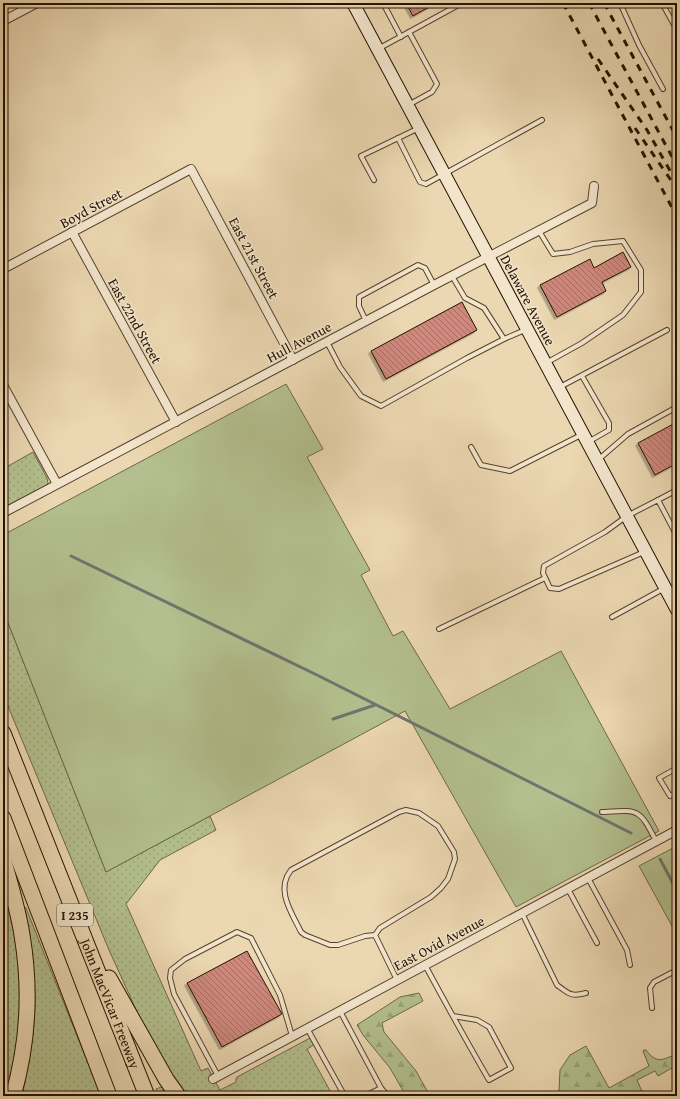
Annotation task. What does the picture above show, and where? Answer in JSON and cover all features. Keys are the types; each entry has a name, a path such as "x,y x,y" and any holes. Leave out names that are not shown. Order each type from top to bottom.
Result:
{"highway":[{"name":"John MacVicar Freeway","path":"3,733 147,1096"},
{"name":"I 235","path":"3,818 109,1096"},
{"path":"3,858 16,907 26,964 27,1003 24,1042 18,1080 13,1096"},
{"path":"78,922 139,1034 166,1080 178,1096"}],"main road":[{"name":"Delaware Avenue","path":"353,3 558,388 676,604"}],"street":[{"path":"3,21 37,3"},
{"name":"Boyd Street","path":"3,269 191,169"},
{"name":"East 21st Street","path":"191,169 293,360"},
{"name":"Hull Avenue","path":"3,513 434,285 592,204 594,186"},
{"name":"East 22nd Street","path":"72,232 176,422"},
{"path":"3,385 57,484"},
{"name":"East Ovid Avenue","path":"216,1077 677,830"}],"lane":[{"path":"383,3 401,37"},
{"path":"378,49 462,3"},
{"path":"620,3 639,45 663,89"},
{"path":"662,3 677,30"},
{"path":"408,106 432,92 437,84 409,32"},
{"path":"398,138 420,182 426,184 542,120"},
{"path":"374,180 361,156 420,128"},
{"path":"539,231 553,254 570,252 593,244 623,241 641,270 641,292 623,315 582,342 545,363"},
{"path":"366,321 359,306 359,297 418,265 425,268 434,285"},
{"path":"452,276 465,298 484,308 504,339"},
{"path":"327,342 340,367 361,396 381,406 466,358 527,329"},
{"path":"558,388 667,330"},
{"path":"471,447 481,465 510,471 586,438 609,430 609,423 582,376"},
{"path":"597,460 628,434 677,407"},
{"path":"646,551 559,589 550,588 543,574 544,566 605,532 627,516 677,490"},
{"path":"658,500 677,536"},
{"path":"439,629 545,578"},
{"path":"612,617 666,588"},
{"path":"677,768 659,778 670,796 677,792"},
{"path":"406,810 419,813 438,826 454,852 455,859 453,867 448,879 431,897 380,928 374,935 365,936 338,946 330,945 305,936 301,932 285,900 285,884 288,874 291,870 399,812 406,810"},
{"path":"602,812 628,811 638,813 645,820 656,842"},
{"path":"588,878 627,950 630,965"},
{"path":"568,889 597,943"},
{"path":"522,913 557,985 567,993 576,996 586,993"},
{"path":"216,1077 174,994 170,978 171,970 185,959 237,932 251,938 280,995 292,1037"},
{"path":"374,935 398,980"},
{"path":"425,965 453,1016 489,1080 511,1068 488,1027 477,1020 453,1016"},
{"path":"652,1008 650,988 654,982 677,970"},
{"path":"340,1011 381,1088 388,1096"},
{"path":"307,1028 343,1093 347,1096"},
{"path":"365,1096 381,1088"}],"green space":[{"path":"286,384 323,449 307,457 370,570 361,575 393,636 403,631 450,709 561,651 659,831 516,907 405,711 106,872 3,610 3,535"},
{"path":"33,452 47,478 48,483 46,486 3,508 3,469"},
{"path":"3,610 106,872 210,816 216,830 160,860 126,904 201,1071 208,1068 220,1090 236,1082 237,1077 310,1038 312,1039 314,1045 307,1049 333,1096 186,1096 153,1047 109,950 3,694"},
{"path":"673,848 677,856 677,935 639,866"},
{"path":"3,888 14,923 21,975 19,1037 8,1096 3,1096"},
{"path":"24,907 26,908 101,1096 22,1096 31,1048 35,999 33,964"},
{"path":"419,993 423,1001 382,1023 384,1032 416,1071 430,1096 406,1096 390,1068 363,1035 357,1025 400,997"},
{"path":"586,1046 609,1088 649,1066 643,1051 644,1050 656,1059 660,1060 676,1054 677,1065 658,1076 655,1071 637,1080 644,1096 551,1096 559,1091 560,1070 570,1055"},
{"path":"164,1086 171,1096 159,1096 156,1089"}],"building":[{"path":"406,3 436,3 413,16"},
{"path":"623,252 631,267 602,282 606,291 557,317 540,285 590,259 594,268"},
{"path":"462,302 477,330 386,379 371,351"},
{"path":"677,422 677,463 655,475 638,443"},
{"path":"247,951 282,1014 222,1047 187,983"}],"waterway":[{"path":"71,556 317,675 631,833"},
{"path":"333,719 375,705"},
{"path":"660,859 677,891"}],"railway":[{"path":"563,3 677,217"},
{"path":"589,3 677,166"},
{"path":"604,3 677,138"},
{"path":"598,59 647,130 677,183"},
{"path":"635,128 677,189"}]}
